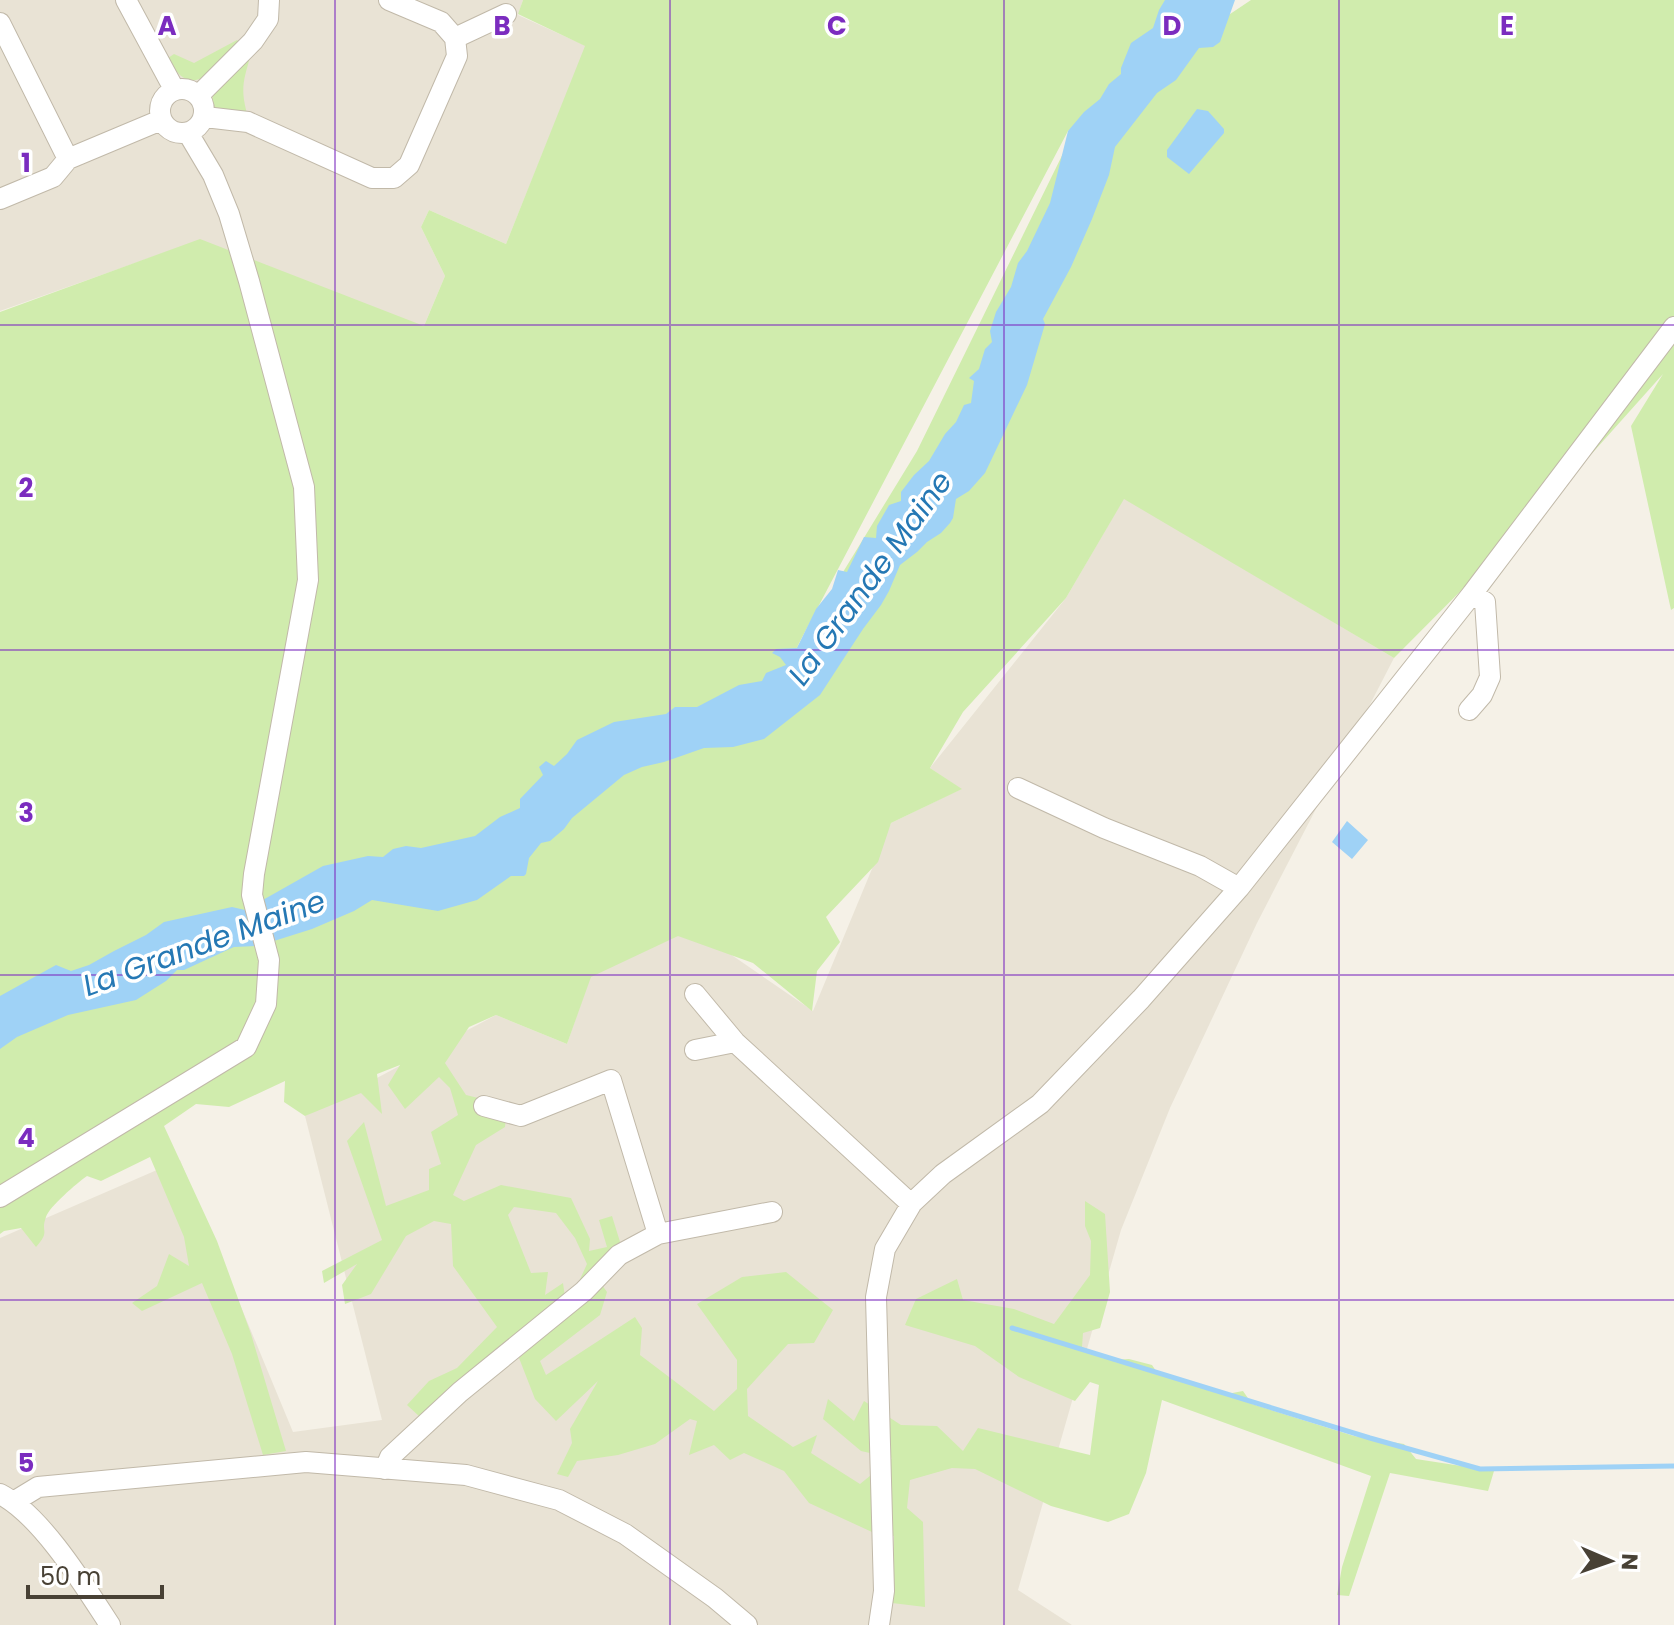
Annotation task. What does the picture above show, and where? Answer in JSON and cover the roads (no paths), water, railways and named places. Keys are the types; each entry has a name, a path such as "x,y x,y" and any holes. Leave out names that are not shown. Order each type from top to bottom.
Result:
{"street":[{"path":"126,0 174,89"},
{"path":"199,95 253,41 268,19 269,0"},
{"path":"205,117 248,122 372,178 394,178 409,165 457,56 455,38 441,22 389,0"},
{"path":"455,38 506,14"},
{"path":"0,23 68,159"},
{"path":"183,88 199,95 205,117 197,128 188,133 177,133 167,128 161,120 159,107 164,96 174,89 183,88"},
{"path":"0,199 53,177 68,159 161,120"},
{"path":"0,1197 246,1047 266,1004 269,960 252,895 308,580 304,487 229,214 213,175 188,133"},
{"path":"879,1625 884,1591 876,1297 885,1249 911,1204 943,1174 1040,1104 1141,999 1239,888 1472,594 1674,327"},
{"path":"1469,710 1482,695 1490,677 1485,602 1472,594"},
{"path":"1018,788 1104,828 1200,866 1239,888"},
{"path":"695,994 735,1042 911,1204"},
{"path":"695,1050 735,1042"},
{"path":"484,1106 521,1116 611,1080 658,1234"},
{"path":"385,1469 390,1457 460,1392 584,1291 619,1255 658,1234 772,1212"},
{"path":"110,1625 41,1529 7,1498 38,1487 306,1462 466,1475 559,1500 625,1534 715,1598 747,1625"}],"water":[{"name":"La Grande Maine","path":"1165,0 1235,0 1220,42 1213,47 1199,48 1176,80 1157,93 1115,147 1109,175 1092,219 1043,319 1045,324 1027,385 985,473 969,491 956,499 953,518 941,533 900,565 881,605 820,695 764,739 733,747 704,748 624,775 572,818 550,841 541,843 529,858 524,876 511,876 477,900 438,911 372,900 312,929 258,946 234,947 184,970 177,970 136,1000 68,1015 17,1037 0,1049 0,996 56,965 71,971 89,965 164,922 232,907 245,910 323,866 368,856 383,857 393,849 406,846 421,848 475,836 500,817 520,808 520,799 543,775 539,767 546,761 554,766 577,740 614,722 666,714 675,707 697,707 739,685 762,681 766,673 786,665 772,653 776,649 797,648 816,609 832,589 838,570 847,572 864,537 876,538 877,526 889,505 901,501 901,492 929,461 964,405 971,403 974,381 969,378 979,369 985,349 992,342 990,331 996,312 1050,203 1068,131 1121,74 1131,43 1153,28"},
{"path":"1197,109 1208,111 1224,133 1189,174 1167,157 1167,150"},
{"path":"1347,821 1368,840 1352,859 1332,842"}],"waterway":[{"path":"1012,1328 1480,1469 1674,1466"}]}
